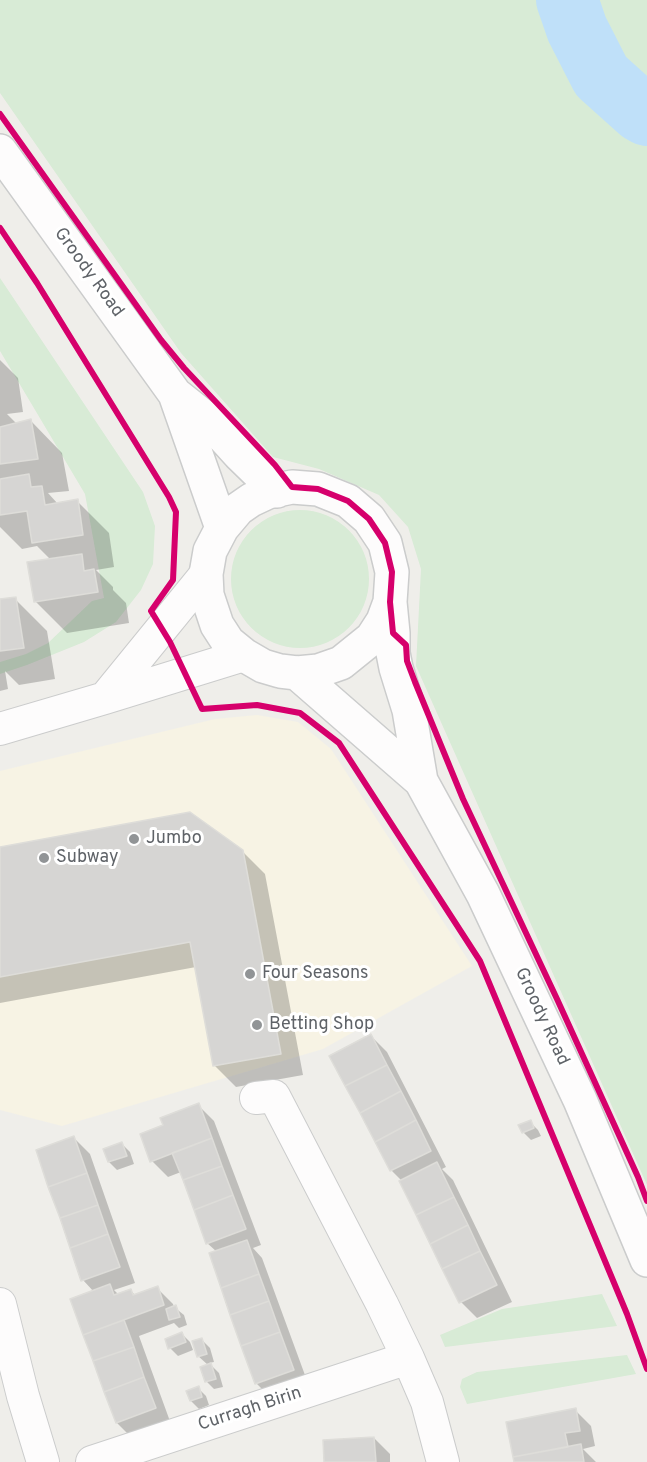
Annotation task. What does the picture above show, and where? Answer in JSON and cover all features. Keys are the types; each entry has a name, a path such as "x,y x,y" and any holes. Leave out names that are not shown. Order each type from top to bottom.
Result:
{"street":[{"name":"Groody Road","path":"0,152 175,394"},
{"path":"175,394 209,420 239,454 277,491"},
{"path":"175,394 222,528"},
{"path":"390,602 383,621 372,638 341,663 318,671 297,674 280,671 263,666 244,655 228,642 217,625 207,596 206,574 210,551 222,528 238,509 268,492 292,487 318,489 348,501 369,519 385,543 392,572 390,602 393,653 409,710 421,781"},
{"path":"105,699 206,574"},
{"path":"0,729 244,655"},
{"path":"297,674 421,781"},
{"name":"Groody Road","path":"421,781 483,894 580,1100 647,1260"},
{"path":"256,1098 274,1096 382,1304 427,1402 443,1462"},
{"path":"0,1304 12,1399 43,1462"},
{"name":"Curragh Birin","path":"92,1462 408,1358"}],"shaded area":[{"path":"257,715 298,722 331,749 472,966 323,1049 62,1126 0,1110 0,771 215,719"}],"green space":[{"path":"0,0 647,0 647,1185 416,666 421,569 408,527 379,495 319,469 273,457 181,353 0,93"},
{"path":"0,278 143,492 155,526 153,564 141,590 116,622 84,642 0,674 0,662 26,654 48,643 92,601 104,598 85,494 0,351"},
{"path":"300,510 326,515 349,530 364,553 369,579 364,605 349,628 326,643 300,648 274,643 251,628 236,605 231,579 236,553 251,530 274,515"},
{"path":"602,1294 617,1326 445,1347 440,1335 502,1309"},
{"path":"627,1355 636,1374 467,1404 460,1387 462,1379 477,1372"}],"building":[{"path":"31,419 38,459 0,464 0,427"},
{"path":"29,474 31,487 42,486 45,505 78,499 83,535 32,543 27,511 0,515 0,479"},
{"path":"82,554 84,571 94,569 98,592 34,602 27,562"},
{"path":"16,597 24,648 0,651 0,599"},
{"path":"190,812 243,850 281,1054 213,1066 190,942 0,977 0,847"},
{"path":"371,1034 387,1065 345,1086 329,1056"},
{"path":"387,1065 401,1091 360,1113 345,1086"},
{"path":"401,1091 416,1120 375,1142 360,1113"},
{"path":"199,1103 212,1138 150,1162 140,1134 163,1125 160,1118"},
{"path":"416,1120 431,1151 390,1171 375,1142"},
{"path":"531,1120 534,1128 522,1133 518,1125"},
{"path":"74,1136 87,1173 48,1187 36,1150"},
{"path":"212,1138 222,1166 183,1180 172,1153"},
{"path":"122,1142 127,1156 108,1162 103,1149"},
{"path":"437,1162 454,1197 416,1215 399,1181"},
{"path":"222,1166 233,1195 194,1210 183,1180"},
{"path":"87,1173 98,1205 60,1218 48,1187"},
{"path":"233,1195 246,1229 206,1244 194,1210"},
{"path":"454,1197 468,1225 430,1244 416,1215"},
{"path":"98,1205 108,1234 70,1248 60,1218"},
{"path":"468,1225 480,1251 442,1269 430,1244"},
{"path":"108,1234 120,1267 81,1281 70,1248"},
{"path":"247,1240 259,1274 221,1288 209,1253"},
{"path":"480,1251 497,1285 459,1303 442,1269"},
{"path":"259,1274 269,1301 230,1315 221,1288"},
{"path":"110,1284 114,1295 131,1289 133,1295 158,1286 164,1305 83,1335 70,1299"},
{"path":"269,1301 280,1332 241,1346 230,1315"},
{"path":"176,1305 180,1317 169,1320 166,1309"},
{"path":"124,1320 134,1347 93,1361 83,1335"},
{"path":"182,1332 186,1342 168,1349 165,1339"},
{"path":"280,1332 294,1370 255,1384 241,1346"},
{"path":"202,1338 207,1354 197,1357 192,1341"},
{"path":"134,1347 144,1377 104,1392 93,1361"},
{"path":"211,1363 216,1379 205,1382 200,1367"},
{"path":"144,1377 156,1408 116,1423 104,1392"},
{"path":"199,1386 202,1397 190,1401 186,1391"},
{"path":"576,1408 580,1431 565,1433 568,1447 513,1457 506,1422"},
{"path":"374,1437 376,1462 324,1462 323,1440"},
{"path":"581,1444 584,1462 514,1462 513,1457"}],"waterway":[{"path":"567,0 577,29 601,76 647,115"}],"cycle path":[{"path":"0,114 161,340 184,368 275,465 292,487 318,489 348,501 369,519 385,543 392,572 390,602 393,633 406,645 407,661 463,799 557,999 647,1201"},
{"path":"0,228 37,283 176,512 173,580 151,611 170,642 202,709 257,705 300,713 339,743 480,961 627,1314 647,1369"}],"place":[{"name":"Jumbo","path":"134,839"},
{"name":"Subway","path":"44,858"},
{"name":"Four Seasons","path":"250,974"},
{"name":"Betting Shop","path":"257,1025"}]}
